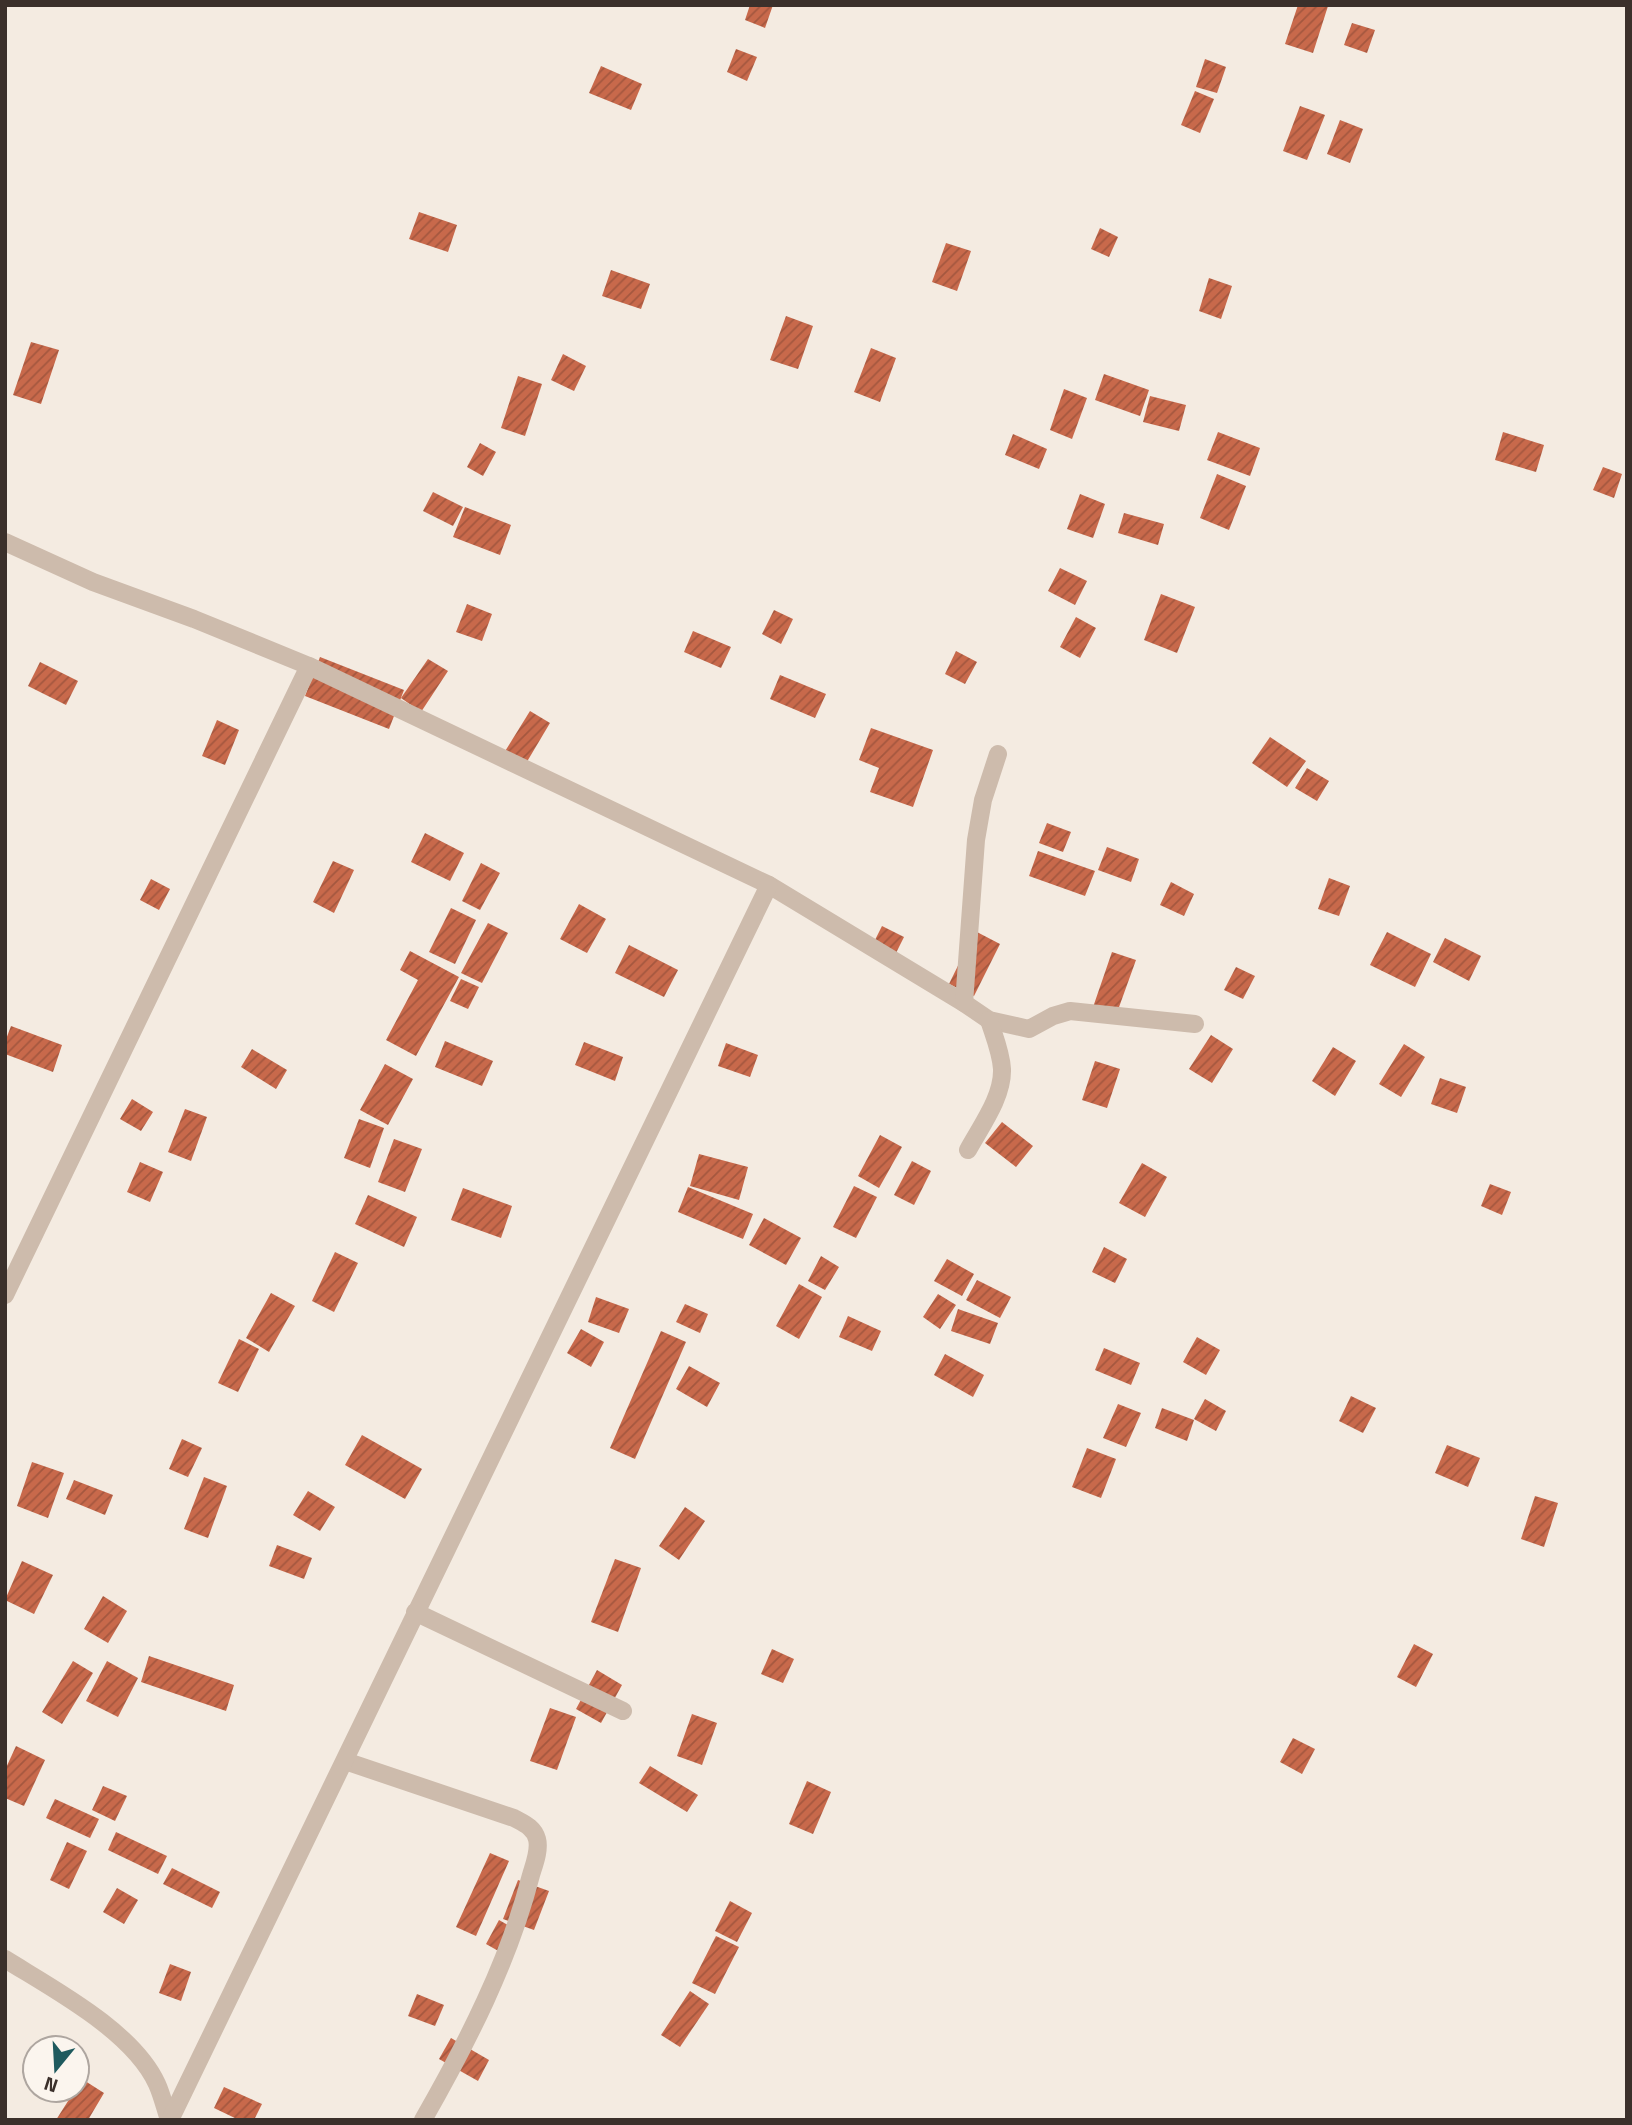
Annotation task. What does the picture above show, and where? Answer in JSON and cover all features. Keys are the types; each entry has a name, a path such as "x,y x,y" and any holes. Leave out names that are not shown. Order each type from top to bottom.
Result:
{"street":[{"path":"5,542 93,582 309,666 769,885 989,1020 1030,1029 1053,1016 1070,1011 1195,1024"},
{"path":"5,1295 309,666"},
{"path":"964,1003 976,840 983,800 998,754"},
{"path":"170,2120 769,885"},
{"path":"968,1150 1000,1083 1002,1069 989,1020"},
{"path":"415,1612 623,1711"},
{"path":"345,1760 514,1818 529,1826 537,1839 537,1852 523,1908 476,2022 423,2120"},
{"path":"5,1959 84,2008 139,2057 156,2082 170,2120"}],"building":[{"path":"750,5 773,5 765,28 745,20"},
{"path":"1298,5 1328,6 1313,53 1285,44"},
{"path":"1352,23 1375,30 1367,53 1344,45"},
{"path":"736,49 757,57 747,81 727,72"},
{"path":"1205,59 1226,67 1217,93 1196,87"},
{"path":"601,66 642,84 631,110 589,93"},
{"path":"1195,91 1214,99 1200,133 1181,125"},
{"path":"1300,106 1325,115 1307,160 1283,151"},
{"path":"1340,120 1363,129 1350,163 1327,154"},
{"path":"419,212 457,225 448,252 409,239"},
{"path":"1100,228 1118,237 1109,257 1091,249"},
{"path":"946,243 971,251 957,291 932,282"},
{"path":"611,270 650,284 641,309 602,296"},
{"path":"1209,278 1232,286 1221,319 1199,311"},
{"path":"786,316 813,326 798,369 770,360"},
{"path":"31,342 59,350 41,404 13,395"},
{"path":"871,348 896,358 880,402 854,392"},
{"path":"563,354 586,366 574,391 551,380"},
{"path":"1104,374 1149,390 1140,416 1095,400"},
{"path":"518,376 542,384 525,436 501,428"},
{"path":"1064,389 1087,398 1072,439 1050,430"},
{"path":"1150,396 1186,405 1179,431 1143,422"},
{"path":"1218,432 1260,448 1250,476 1207,460"},
{"path":"1503,432 1544,445 1536,472 1495,460"},
{"path":"1013,434 1047,449 1039,469 1005,455"},
{"path":"480,443 496,452 483,476 467,467"},
{"path":"1603,467 1622,474 1614,498 1593,490"},
{"path":"1217,474 1246,486 1229,530 1200,518"},
{"path":"433,492 463,507 453,526 423,511"},
{"path":"1080,494 1105,504 1093,538 1067,529"},
{"path":"465,507 511,525 500,555 453,537"},
{"path":"1124,513 1164,524 1158,545 1118,533"},
{"path":"1060,568 1087,581 1075,605 1048,591"},
{"path":"1161,594 1195,607 1177,653 1144,640"},
{"path":"467,604 492,614 482,641 456,632"},
{"path":"774,610 793,619 781,644 762,634"},
{"path":"1076,617 1096,628 1080,658 1060,647"},
{"path":"693,631 731,647 721,668 684,652"},
{"path":"956,651 977,662 965,684 945,674"},
{"path":"320,657 404,690 389,729 305,696"},
{"path":"428,659 448,671 421,712 401,698"},
{"path":"40,662 78,681 66,705 28,686"},
{"path":"780,675 826,694 815,718 770,699"},
{"path":"530,711 550,723 525,765 504,753"},
{"path":"217,720 239,730 225,765 202,756"},
{"path":"871,728 933,750 913,807 870,792 879,768 859,760"},
{"path":"1270,737 1306,761 1287,787 1252,763"},
{"path":"1307,768 1329,781 1317,801 1295,788"},
{"path":"1047,823 1071,832 1063,852 1039,843"},
{"path":"425,833 464,853 450,881 411,862"},
{"path":"1107,847 1139,859 1131,882 1098,870"},
{"path":"1038,851 1095,871 1085,896 1029,876"},
{"path":"333,861 354,870 334,913 313,902"},
{"path":"481,863 500,873 480,910 462,901"},
{"path":"1329,878 1350,886 1339,916 1318,909"},
{"path":"151,879 170,889 159,910 140,900"},
{"path":"1171,882 1194,894 1184,916 1160,905"},
{"path":"579,904 606,919 587,953 560,939"},
{"path":"451,908 476,920 455,964 429,952"},
{"path":"488,923 508,933 482,983 461,973"},
{"path":"882,926 904,937 893,959 871,948"},
{"path":"975,931 1000,944 974,996 949,984"},
{"path":"1387,932 1431,954 1415,987 1370,965"},
{"path":"1445,938 1481,956 1469,981 1433,962"},
{"path":"629,945 678,970 664,997 615,973"},
{"path":"410,951 459,977 416,1056 386,1040 418,980 400,970"},
{"path":"1112,952 1136,960 1114,1021 1091,1013"},
{"path":"1236,967 1255,976 1243,999 1224,990"},
{"path":"461,979 479,987 468,1009 450,1001"},
{"path":"11,1026 62,1045 53,1072 5,1054 5,1042"},
{"path":"1211,1035 1233,1049 1212,1083 1189,1069"},
{"path":"445,1041 493,1061 482,1086 435,1067"},
{"path":"584,1042 623,1057 615,1081 575,1065"},
{"path":"726,1043 758,1055 750,1077 718,1066"},
{"path":"1404,1044 1425,1057 1401,1097 1379,1084"},
{"path":"1333,1047 1356,1061 1335,1096 1312,1081"},
{"path":"252,1049 287,1070 276,1089 241,1067"},
{"path":"1095,1061 1120,1069 1107,1108 1082,1100"},
{"path":"385,1064 413,1079 388,1125 360,1110"},
{"path":"1440,1078 1466,1087 1457,1113 1431,1104"},
{"path":"132,1099 153,1112 141,1131 120,1119"},
{"path":"185,1109 207,1117 191,1161 168,1152"},
{"path":"359,1119 384,1128 370,1168 344,1158"},
{"path":"1002,1122 1033,1146 1016,1167 985,1143"},
{"path":"880,1135 902,1147 879,1188 858,1176"},
{"path":"394,1139 422,1149 405,1192 378,1182"},
{"path":"699,1154 748,1167 739,1200 690,1186"},
{"path":"912,1161 931,1171 914,1205 894,1195"},
{"path":"140,1162 163,1172 150,1202 127,1192"},
{"path":"1142,1163 1167,1177 1145,1217 1119,1203"},
{"path":"1490,1184 1511,1192 1502,1215 1481,1206"},
{"path":"854,1186 877,1197 856,1238 833,1227"},
{"path":"688,1187 753,1214 743,1239 678,1212"},
{"path":"463,1188 512,1206 501,1238 451,1220"},
{"path":"368,1195 417,1217 404,1247 355,1224"},
{"path":"764,1218 801,1238 786,1265 749,1245"},
{"path":"1104,1247 1127,1259 1115,1283 1092,1272"},
{"path":"335,1252 358,1263 334,1312 312,1301"},
{"path":"821,1256 839,1267 825,1290 808,1281"},
{"path":"947,1259 974,1274 962,1296 934,1281"},
{"path":"977,1280 1011,1297 1000,1318 966,1300"},
{"path":"799,1284 822,1297 799,1339 776,1326"},
{"path":"271,1293 295,1306 269,1352 246,1338"},
{"path":"938,1294 956,1305 940,1329 923,1317"},
{"path":"596,1297 629,1309 619,1333 588,1322"},
{"path":"685,1304 708,1314 700,1333 676,1322"},
{"path":"958,1309 998,1323 990,1344 951,1331"},
{"path":"848,1316 881,1331 872,1351 839,1337"},
{"path":"581,1329 604,1342 591,1367 567,1353"},
{"path":"661,1331 686,1342 635,1459 610,1448"},
{"path":"1197,1337 1220,1350 1206,1375 1183,1362"},
{"path":"239,1339 259,1349 238,1392 218,1383"},
{"path":"1104,1348 1140,1363 1131,1385 1095,1370"},
{"path":"945,1354 984,1375 973,1397 934,1375"},
{"path":"689,1366 720,1383 707,1407 676,1389"},
{"path":"1351,1396 1376,1408 1363,1433 1339,1421"},
{"path":"1205,1399 1226,1411 1216,1431 1194,1419"},
{"path":"1118,1404 1141,1413 1126,1447 1103,1438"},
{"path":"1162,1408 1194,1420 1187,1441 1155,1428"},
{"path":"362,1435 422,1469 405,1499 345,1465"},
{"path":"182,1439 202,1448 188,1477 169,1469"},
{"path":"1447,1445 1480,1458 1468,1487 1435,1473"},
{"path":"1087,1448 1116,1459 1101,1498 1072,1487"},
{"path":"32,1462 64,1473 48,1518 17,1506"},
{"path":"204,1477 227,1486 208,1538 184,1529"},
{"path":"74,1480 113,1495 105,1515 66,1499"},
{"path":"308,1491 335,1507 320,1531 293,1515"},
{"path":"1535,1496 1558,1503 1544,1547 1521,1539"},
{"path":"685,1507 705,1521 679,1560 659,1546"},
{"path":"277,1545 312,1558 304,1579 269,1566"},
{"path":"615,1559 641,1568 618,1632 591,1622"},
{"path":"22,1561 53,1575 34,1614 5,1600"},
{"path":"103,1596 127,1611 108,1643 84,1629"},
{"path":"1414,1644 1433,1654 1416,1687 1397,1677"},
{"path":"772,1649 794,1659 783,1683 761,1674"},
{"path":"149,1656 234,1685 226,1711 141,1682"},
{"path":"73,1661 93,1673 62,1724 42,1712"},
{"path":"107,1661 138,1678 118,1717 86,1701"},
{"path":"597,1670 622,1685 601,1723 576,1709"},
{"path":"550,1708 576,1717 557,1770 530,1761"},
{"path":"692,1714 717,1723 702,1765 677,1756"},
{"path":"1293,1738 1315,1749 1302,1774 1280,1762"},
{"path":"16,1746 45,1760 24,1806 5,1798 5,1770"},
{"path":"650,1766 698,1795 687,1812 639,1783"},
{"path":"807,1781 831,1792 813,1834 789,1824"},
{"path":"103,1786 127,1796 115,1821 92,1810"},
{"path":"55,1799 99,1819 90,1838 46,1818"},
{"path":"116,1832 167,1856 158,1874 108,1850"},
{"path":"67,1842 87,1851 69,1889 50,1880"},
{"path":"490,1853 509,1861 476,1936 456,1927"},
{"path":"172,1868 220,1892 212,1908 163,1884"},
{"path":"518,1880 549,1891 534,1930 503,1919"},
{"path":"117,1888 138,1900 124,1924 103,1912"},
{"path":"730,1901 752,1913 737,1942 715,1931"},
{"path":"499,1920 522,1933 509,1957 486,1944"},
{"path":"716,1936 739,1947 715,1994 692,1983"},
{"path":"170,1964 191,1972 181,2001 159,1993"},
{"path":"690,1991 709,2004 680,2047 661,2035"},
{"path":"417,1994 444,2005 435,2026 408,2016"},
{"path":"451,2038 489,2060 478,2081 439,2059"},
{"path":"91,2085 104,2093 88,2120 56,2120 66,2104 91,2104"},
{"path":"224,2087 262,2104 254,2120 239,2120 214,2108"}]}
